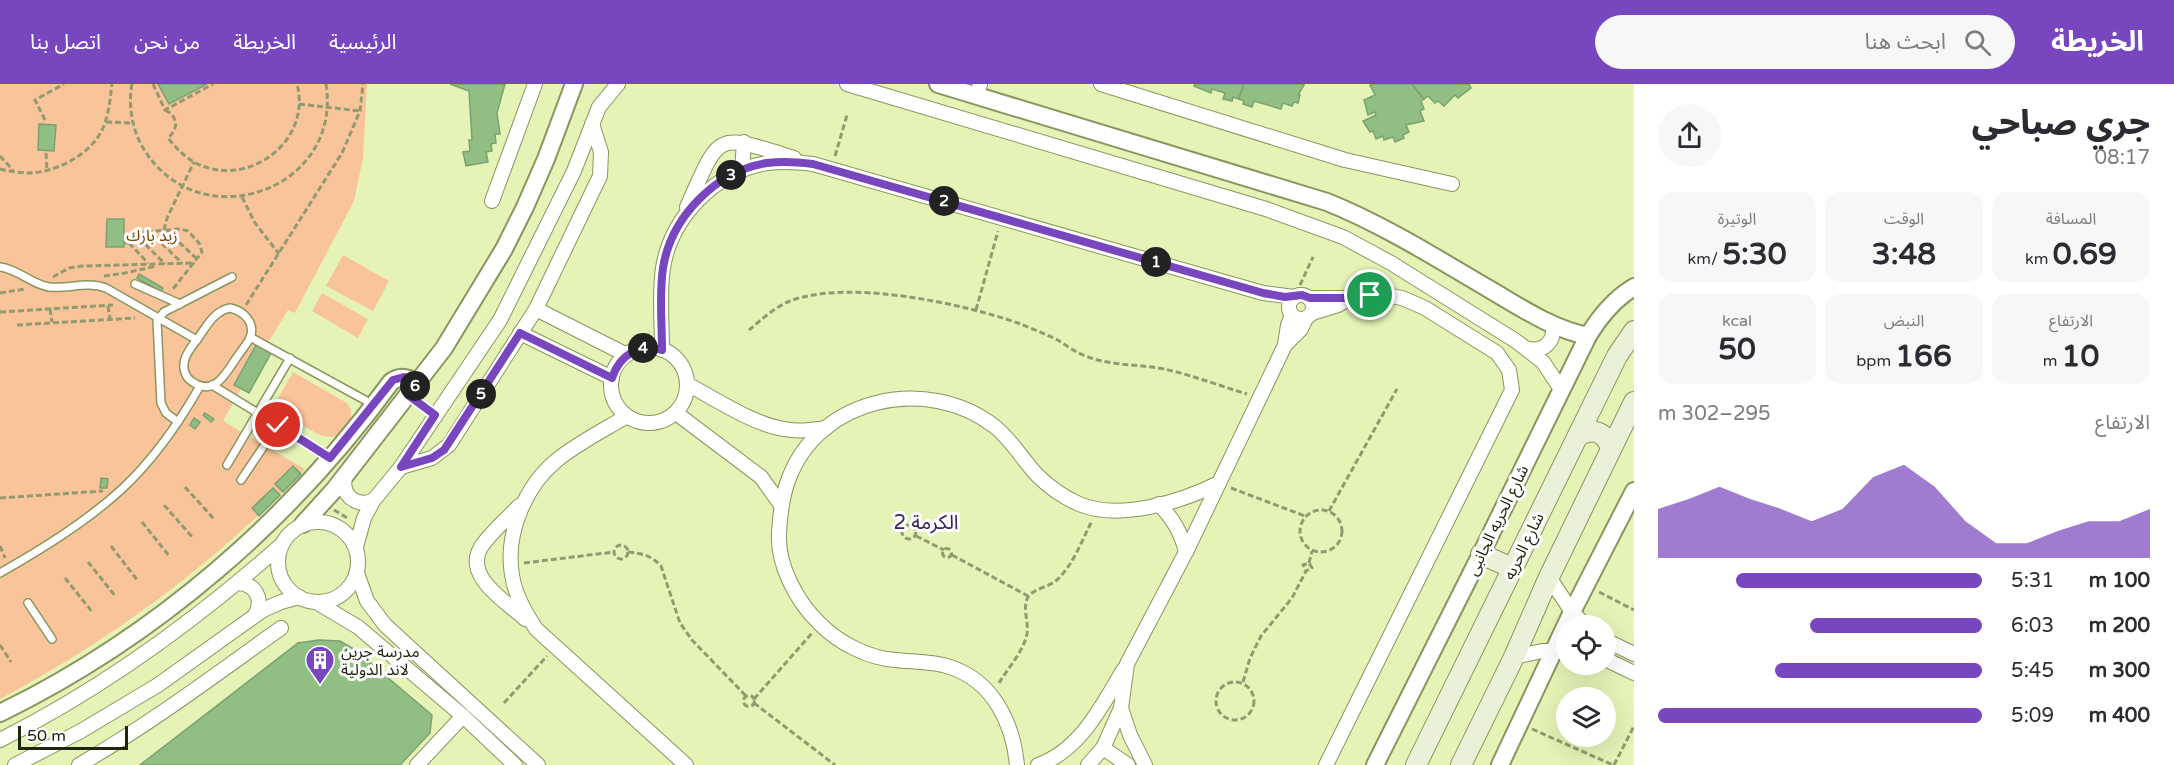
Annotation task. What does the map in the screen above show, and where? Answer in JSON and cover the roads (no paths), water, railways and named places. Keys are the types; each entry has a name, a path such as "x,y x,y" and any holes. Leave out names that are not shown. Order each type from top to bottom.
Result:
{"main road":[{"name":"شارع الحريه","path":"1416,765 1617,356 1634,331"},
{"path":"1461,765 1634,402"},
{"path":"1578,436 1594,431 1602,434 1611,449"},
{"path":"1481,554 1512,568"}],"street":[{"path":"492,201 535,84"},
{"path":"0,740 85,694 152,649 238,583 324,503 444,348 504,249 546,159 574,84"},
{"path":"847,84 1266,209 1343,237 1383,258 1527,350 1544,362 1561,388"},
{"path":"942,84 979,90 1327,202 1376,224 1553,325 1588,336"},
{"path":"1101,84 1345,160 1452,184"},
{"path":"316,602 334,599 348,589 357,573 356,547 361,526 372,501 401,467 500,320 574,171 599,107 610,87"},
{"path":"401,467 432,458 444,450 536,309 600,176 601,152 592,124"},
{"path":"662,350 664,265 713,150 733,141 744,142 813,164 1263,293 1291,307 1298,319 1338,305 1350,298"},
{"path":"742,170 744,142"},
{"path":"708,160 726,178"},
{"path":"679,226 692,207 708,191 742,170 789,161 813,164"},
{"name":"شارع الحريه الجانبى","path":"1375,765 1588,336 1605,311 1634,287"},
{"path":"1286,345 1291,307 1302,295 1310,298 1386,295 1402,298 1425,308 1497,353 1509,370 1512,390 1326,765"},
{"path":"1015,744 1037,765 1051,760 1075,742 1094,718 1127,664 1186,552 1286,345 1301,329 1309,316 1313,305 1310,298"},
{"path":"536,309 627,355"},
{"path":"1527,350 1539,350 1545,347 1553,337 1553,325"},
{"path":"520,333 612,378"},
{"path":"644,348 662,350 680,363 687,384 682,404 676,412 657,423 646,423 627,416 616,406 611,392 612,378 620,361 627,355 644,348"},
{"path":"0,713 70,676 127,639 236,554 280,512 330,458 391,382 407,378 418,382"},
{"path":"687,384 766,425 786,430 806,431 826,428"},
{"path":"1017,765 1015,744 1006,718 991,695 973,679 951,667 927,662 892,660 866,653 841,641 820,624 799,599 785,570 779,538 781,505 790,476 805,450 826,428 856,409 891,399 928,398 963,407 994,426 1036,474 1056,492 1080,504 1099,509 1133,509 1180,500 1219,483"},
{"path":"676,412 761,477 781,505"},
{"path":"536,629 520,604 511,564 515,524 527,498 540,478 557,461 627,416"},
{"path":"345,477 344,489 350,498 361,503 372,501"},
{"path":"1571,615 1634,491"},
{"path":"527,498 482,546 477,566 480,576 555,648 686,765"},
{"path":"1159,504 1173,518 1182,534 1186,552"},
{"path":"303,524 330,523 346,532 356,547"},
{"path":"280,546 279,571 286,587 299,597 332,610 358,627 463,716 515,765"},
{"path":"482,546 511,564"},
{"path":"487,585 511,564"},
{"path":"357,573 367,601 385,625 538,765"},
{"path":"1549,577 1575,615"},
{"path":"238,583 250,586 258,596 258,609 255,615"},
{"path":"15,765 81,731 158,685 255,615 281,602 299,597"},
{"path":"79,765 172,706 281,627"},
{"path":"1616,647 1634,654"},
{"path":"1514,657 1556,652"},
{"path":"1500,765 1556,658"},
{"path":"1088,765 1103,748 1121,708 1127,664"},
{"path":"1616,664 1634,673"},
{"path":"70,676 85,694"},
{"path":"158,685 172,706"},
{"path":"1121,708 1145,765"},
{"path":"417,765 463,716"},
{"path":"1094,718 1112,729"},
{"path":"496,748 505,736"},
{"path":"103,765 102,759 109,747"},
{"path":"1103,748 1128,765"}],"lane":[{"path":"0,267 12,270 41,285 53,287 100,285 197,340"},
{"path":"156,317 232,277"},
{"path":"135,284 180,304"},
{"path":"230,308 241,312 249,320 250,337 222,379 212,385 200,386 189,380 184,369 185,357 214,315 230,308"},
{"path":"156,317 161,404 166,413 178,422"},
{"path":"250,337 374,405"},
{"path":"227,465 290,358"},
{"path":"212,385 330,458"},
{"path":"0,573 75,526 121,490 148,463 178,422 200,386"},
{"path":"241,480 278,425"},
{"path":"28,603 52,639"}],"place":[{"name":"مدرسة جرين لاند الدولية","path":"320,686"}],"district":[{"name":"الكرمة 2","path":"926,522"}],"park label":[{"name":"زيد بارك","path":"152,235"}]}
